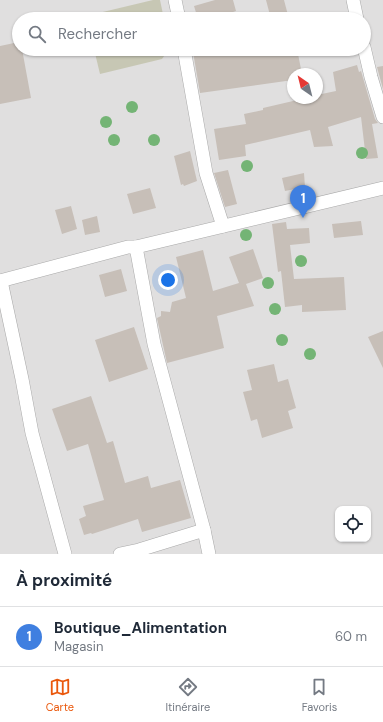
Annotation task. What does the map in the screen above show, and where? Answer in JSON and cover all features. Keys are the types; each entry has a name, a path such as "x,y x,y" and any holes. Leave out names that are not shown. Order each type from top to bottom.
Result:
{"street":[{"path":"175,0 178,12"},
{"path":"353,0 355,12"},
{"path":"185,56 206,173 223,226"},
{"path":"366,56 383,117"},
{"path":"65,554 32,433 18,357 0,281 128,247 136,247 383,188"},
{"path":"136,247 154,344 204,530 209,554"},
{"path":"120,554 139,550 204,530"}],"shaded area":[{"path":"0,0 383,0 383,554 0,554"},
{"path":"153,0 160,0 163,12 103,12"},
{"path":"96,56 164,56 162,59 100,74"}],"building":[{"path":"215,0 233,0 236,11 196,12 194,6"},
{"path":"266,0 284,0 287,12 269,12"},
{"path":"12,43 12,56 23,56 31,98 0,104 0,46"},
{"path":"194,56 298,56 301,68 287,68 287,81 200,93"},
{"path":"357,65 359,72 361,71 375,119 378,123 372,124 378,158 366,159 361,117 328,127 333,146 314,147 310,130 245,145 246,156 219,160 214,129 246,124 244,114 287,102 287,104 323,104 323,94 336,91 333,72"},
{"path":"383,66 383,89 377,67"},
{"path":"190,151 197,181 184,186 183,184 181,185 174,156"},
{"path":"228,170 237,204 225,207 214,173"},
{"path":"304,173 305,187 285,191 282,178"},
{"path":"150,188 156,208 133,214 127,194"},
{"path":"71,206 77,229 62,234 55,210"},
{"path":"97,216 100,232 85,235 82,220"},
{"path":"361,221 363,235 334,238 332,224"},
{"path":"286,222 287,229 309,228 310,243 290,245 294,279 344,277 346,310 302,312 302,305 285,307 281,271 278,272 272,224"},
{"path":"253,249 263,278 246,284 254,306 217,316 224,348 167,363 157,318 161,316 161,311 170,312 172,302 186,298 176,257 203,250 213,291 239,283 229,257"},
{"path":"121,269 127,291 105,297 99,275"},
{"path":"134,327 148,369 109,382 95,340"},
{"path":"383,331 383,368 368,337"},
{"path":"274,364 278,382 288,379 296,408 288,411 293,428 262,438 257,419 251,421 243,392 252,390 247,370"},
{"path":"91,396 107,443 113,441 125,483 148,476 151,488 180,480 191,518 142,532 138,519 92,534 84,535 79,519 86,516 83,506 104,500 88,444 67,451 52,409"}],"place":[{"name":"Boutique_Alimentation","path":"303,218"}]}
